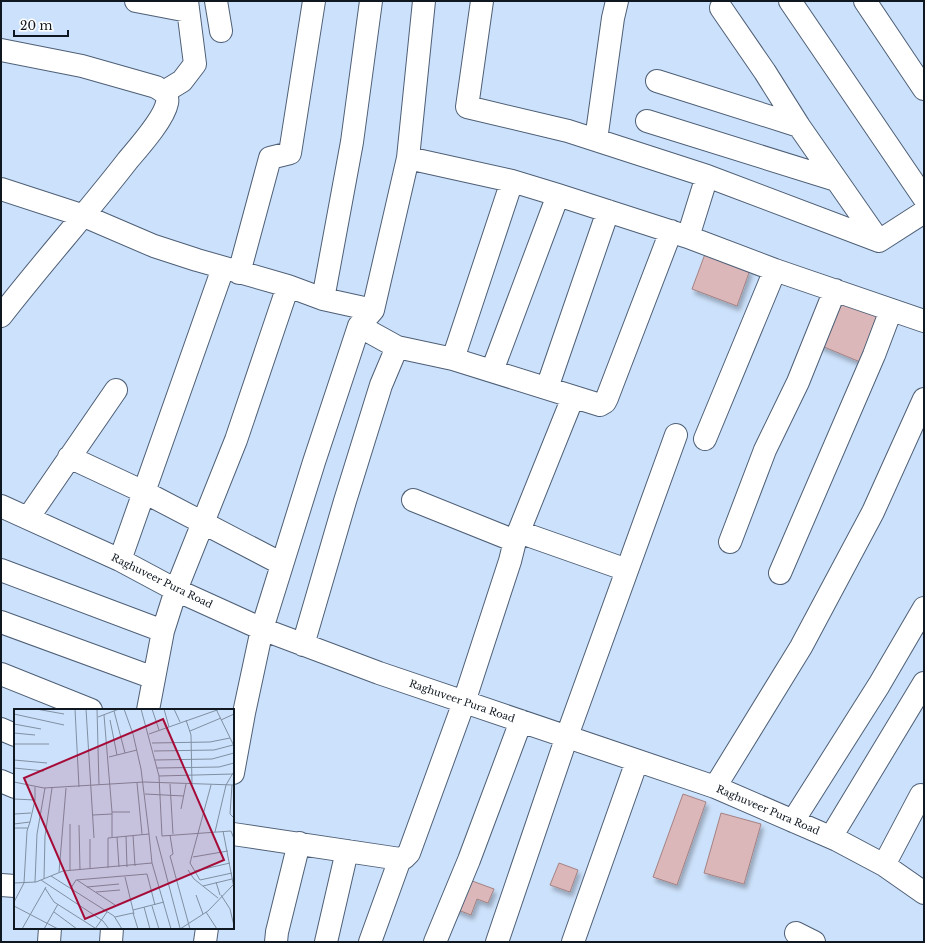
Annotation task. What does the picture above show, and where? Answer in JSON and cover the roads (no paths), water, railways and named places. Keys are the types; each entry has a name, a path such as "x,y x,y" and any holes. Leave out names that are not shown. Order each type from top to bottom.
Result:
{"street":[{"path":"136,1 187,6 195,64 182,81 164,92"},
{"path":"216,1 221,31"},
{"path":"120,560 144,492 231,271 270,158 290,153 314,1"},
{"path":"323,299 352,142 371,1"},
{"path":"234,768 262,629 282,564 366,318 408,158 424,1"},
{"path":"482,1 467,107 568,131 707,176 878,241"},
{"path":"596,140 613,18 617,1"},
{"path":"790,1 924,198"},
{"path":"865,1 924,89"},
{"path":"721,8 766,72 799,126 878,241"},
{"path":"1,50 82,66 156,87 164,92 168,98 164,112 148,135 84,216 1,316"},
{"path":"657,80 799,126"},
{"path":"647,121 836,180"},
{"path":"408,158 512,181 558,195 680,234 775,270 924,321"},
{"path":"1,189 84,216 154,246 231,271 288,286 323,299 366,318 398,347 453,359 600,405 605,402 707,176"},
{"path":"453,359 512,181"},
{"path":"492,371 558,195"},
{"path":"547,388 608,211"},
{"path":"878,241 924,212"},
{"path":"705,439 775,270"},
{"path":"148,709 163,630 176,590 236,440 288,286"},
{"path":"730,542 765,450 798,382 835,290"},
{"path":"780,573 848,411 874,355 891,310"},
{"path":"303,645 344,501 379,392 398,347"},
{"path":"28,518 116,390"},
{"path":"234,834 400,859 404,858 409,853 464,702 517,537 574,397"},
{"path":"715,787 802,647 873,512 924,399"},
{"path":"497,942 567,736 676,435"},
{"path":"69,457 144,492 282,564"},
{"path":"413,500 517,537 627,570"},
{"name":"Raghuveer Pura Road","path":"1,506 120,560 176,590 262,629 379,673 715,787 831,837 884,866 924,893"},
{"path":"1,570 163,630"},
{"path":"793,821 879,686 924,608"},
{"path":"1,622 154,678"},
{"path":"1,674 88,709"},
{"path":"831,837 924,684"},
{"path":"434,942 469,860 521,721"},
{"path":"1,729 14,735"},
{"path":"573,942 637,761"},
{"path":"1,781 14,787"},
{"path":"884,866 923,794"},
{"path":"276,942 277,932 299,844"},
{"path":"326,942 347,850"},
{"path":"370,942 400,859"},
{"path":"1,885 14,886"},
{"path":"49,942 50,929"},
{"path":"111,942 112,929"},
{"path":"205,942 207,929"}]}
